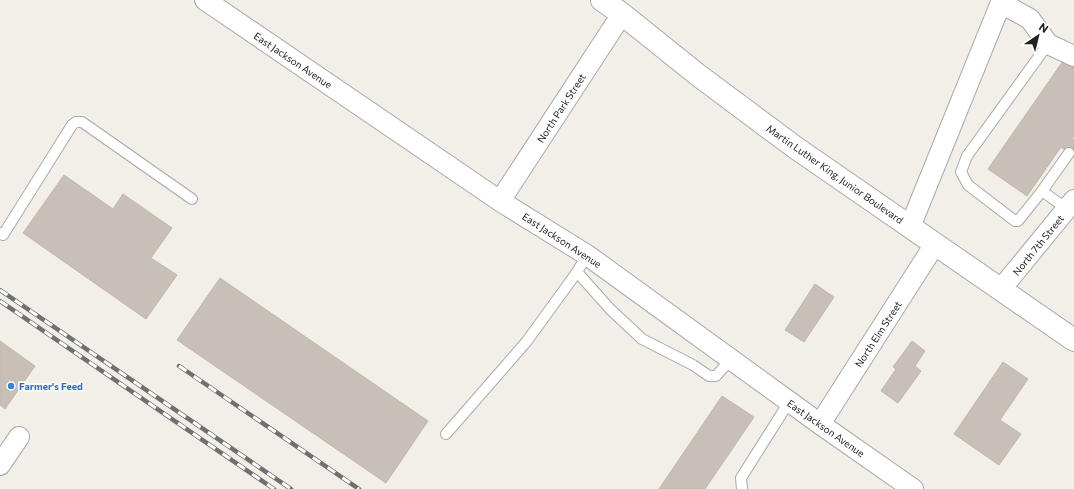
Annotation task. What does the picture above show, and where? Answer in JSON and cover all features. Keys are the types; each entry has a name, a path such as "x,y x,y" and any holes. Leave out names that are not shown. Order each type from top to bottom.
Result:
{"street":[{"name":"East Jackson Avenue","path":"205,0 500,201 587,255 789,402 913,489"},
{"name":"Martin Luther King, Junior Boulevard","path":"603,0 698,75 796,148 1074,340"},
{"path":"910,227 1001,1 1030,19 1048,44 1074,56"},
{"name":"North Park Street","path":"500,201 622,14"},
{"name":"North 7th Street","path":"1001,290 1070,205"},
{"name":"North Elm Street","path":"820,424 935,244"},
{"path":"0,465 19,438"}],"lane":[{"path":"1048,44 967,156 961,172 968,185 1015,221 1018,221 1042,192 1069,153"},
{"path":"0,233 3,235 72,125 76,122 82,122 192,199"},
{"path":"1042,192 1070,205"},
{"path":"446,434 527,341 577,272 587,255"},
{"path":"577,272 610,309 642,339 693,365 709,376 716,376 731,359"},
{"path":"742,489 741,478 789,402"}],"building":[{"path":"1063,61 1074,68 1074,136 1072,138 1074,140 1074,157 1061,147 1027,196 988,169"},
{"path":"64,175 113,209 123,194 172,228 151,258 177,275 146,319 23,233"},
{"path":"220,278 428,421 386,483 177,340"},
{"path":"815,284 834,297 804,342 785,330"},
{"name":"Farmer's Feed","path":"0,341 35,366 5,409 0,405"},
{"path":"912,341 925,351 915,366 921,371 898,403 881,391 896,369 893,367"},
{"path":"1003,362 1028,379 1000,420 1021,434 999,465 954,434"},
{"path":"722,396 754,417 705,489 659,489"}],"railway":[{"path":"0,290 291,489"},
{"path":"0,301 274,489"},
{"path":"179,366 359,489"}],"place":[{"name":"Farmer's Feed","path":"11,386"}]}
